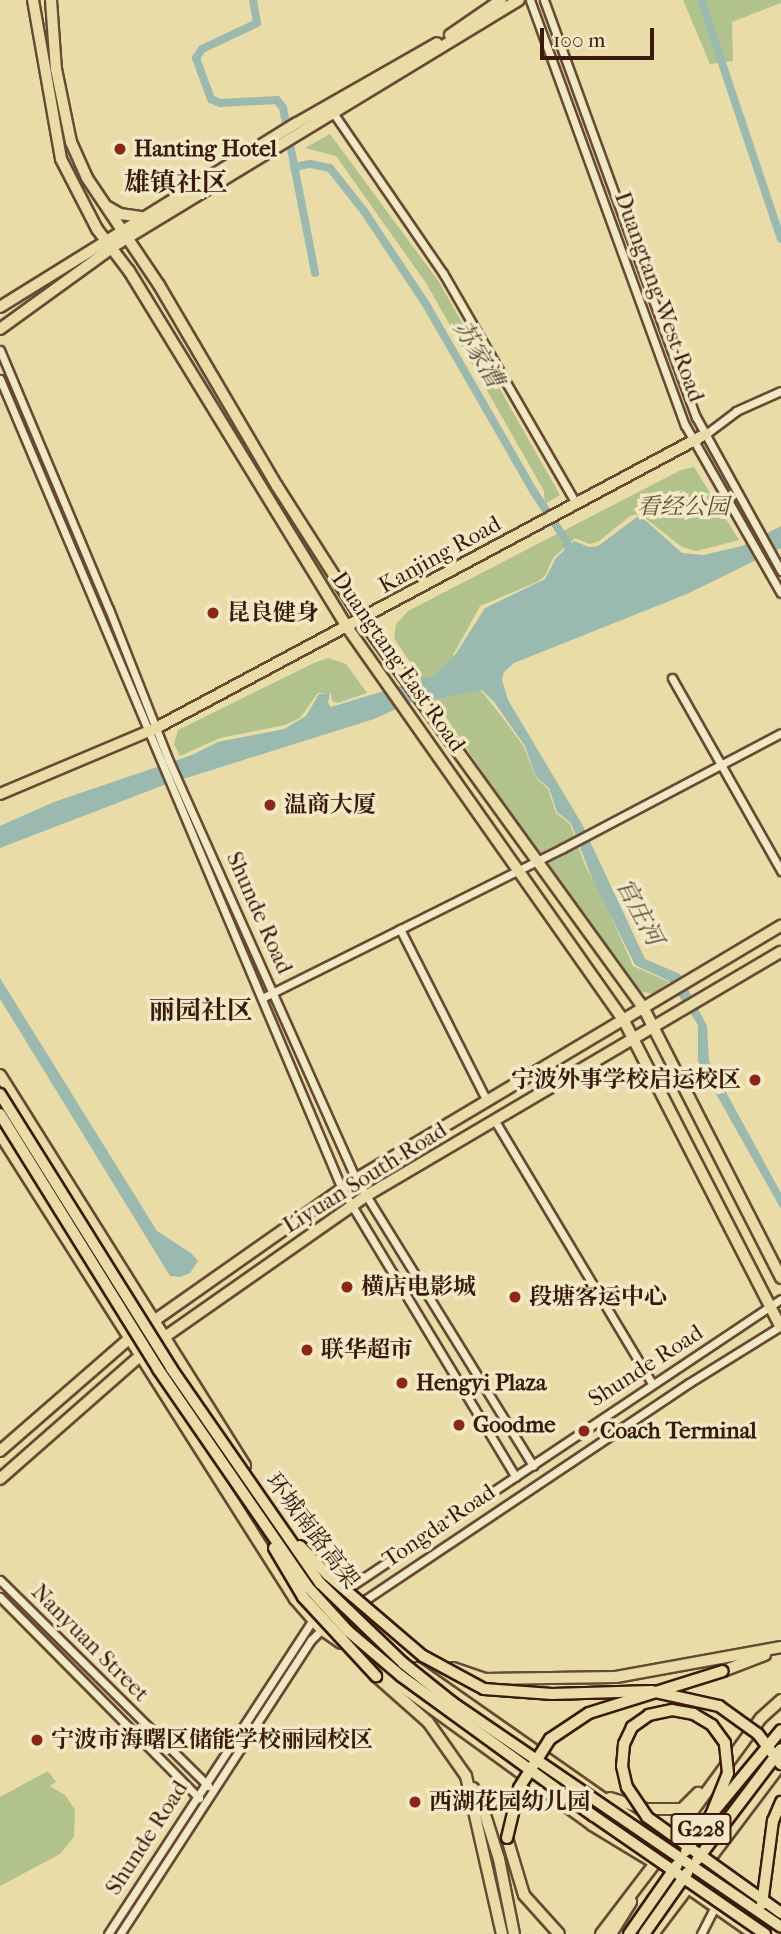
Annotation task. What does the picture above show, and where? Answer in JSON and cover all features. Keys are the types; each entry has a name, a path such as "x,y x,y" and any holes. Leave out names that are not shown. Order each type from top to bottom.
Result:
{"highway":[{"name":"环城南路高架","path":"0,1094 171,1368 320,1583 403,1663 453,1703 781,1927"},
{"name":"环城南路高架","path":"0,1114 158,1369 307,1586 348,1631 401,1676 594,1816 765,1934"},
{"path":"274,1518 328,1574 423,1656 484,1689 552,1694 651,1690 719,1706 758,1734 781,1764"},
{"path":"262,1523 283,1568 303,1597 376,1676 428,1723 466,1776 485,1814 499,1859 514,1934"},
{"path":"423,1656 485,1679 531,1681 616,1677 781,1648"},
{"path":"559,1934 524,1895 507,1838 519,1788 550,1739 589,1713 723,1671 781,1648"},
{"path":"711,1815 728,1773 725,1743 712,1725 694,1714 672,1710 649,1715 632,1727 624,1744 622,1766 628,1787 647,1817 781,1913"},
{"name":"G228","path":"629,1934 711,1815 781,1730"},
{"name":"G228","path":"644,1934 741,1798 781,1749"},
{"path":"466,1776 502,1934"},
{"path":"755,1934 772,1821 781,1802"},
{"path":"601,1934 654,1863"}],"main road":[{"name":"Duangtang East Road","path":"33,0 61,159 104,240 129,271 346,627 520,869 623,1019 780,1326"},
{"name":"Duangtang East Road","path":"51,0 56,69 71,142 87,178 159,285 277,486 362,619 643,1007 781,1278"},
{"path":"0,329 110,250 141,218 297,123 447,37 501,0"},
{"path":"0,307 104,240 123,235 269,153 519,0"},
{"path":"105,205 120,214 141,218"},
{"name":"Kanjing Road","path":"0,794 152,730 706,434"},
{"name":"Liyuan South Road","path":"0,1451 131,1337 356,1179 781,926"},
{"name":"Liyuan South Road","path":"0,1479 142,1354 351,1205 781,952"},
{"path":"0,1075 157,1321 164,1337 299,1553 338,1595 408,1662 781,1922"},
{"path":"0,1133 142,1354 287,1588 321,1629 592,1825 654,1863 755,1934"},
{"path":"611,1934 668,1843 761,1718 781,1700"},
{"path":"653,1934 781,1764"},
{"path":"598,1794 646,1809 682,1809 719,1773"}],"street":[{"name":"Duangtang West Road","path":"530,0 681,413 694,441 781,593"},
{"path":"544,0 692,404 781,571"},
{"path":"334,114 443,273 575,502"},
{"name":"Shunde Road","path":"0,350 152,730 171,789 342,1189 516,1477"},
{"name":"Shunde Road","path":"0,379 152,730"},
{"path":"706,434 736,411 781,391"},
{"path":"672,678 781,871"},
{"path":"262,998 564,848 781,733"},
{"name":"Shunde Road","path":"164,761 180,786 356,1179 533,1466"},
{"path":"400,929 487,1101"},
{"path":"495,1121 652,1383"},
{"name":"Shunde Road","path":"108,1934 312,1619 338,1595 781,1299"},
{"name":"Tongda Road","path":"120,1934 311,1640 321,1629 689,1383 780,1326"},
{"name":"Nanyuan Street","path":"0,1580 213,1792"},
{"name":"Nanyuan Street","path":"0,1597 205,1804"},
{"path":"701,1934 715,1907"}],"green space":[{"path":"683,0 781,0 781,3 732,22 733,61 710,64"},
{"path":"330,134 439,282 560,495 545,504 544,491 426,283 336,156 305,148"},
{"name":"看经公园","path":"694,467 739,540 697,551 682,547 640,514 630,516 598,542 589,544 575,538 553,558 545,576 537,582 480,606 453,655 524,747 536,778 548,789 556,813 570,824 586,868 599,889 633,966 669,982 654,994 642,992 631,983 533,849 394,638 396,624 408,611 681,470"},
{"path":"328,658 346,664 367,693 338,703 332,701 331,693 318,693 300,718 285,725 220,738 180,756 174,744 178,730"},
{"path":"48,1771 56,1782 50,1786 66,1796 75,1810 74,1837 60,1854 0,1886 0,1797"}],"water":[{"path":"637,517 645,520 682,553 703,555 742,546 781,526 781,548 687,594 514,663 504,672 502,680 508,700 582,824 645,959 680,974 707,1026 709,1061 781,1193 781,1209 698,1062 698,1025 669,981 635,965 589,871 571,823 557,812 549,788 536,777 525,746 494,702 482,690 430,700 427,695 374,719 164,785 0,848 0,826 54,802 192,755 218,742 284,729 306,716 319,694 330,693 328,703 331,707 433,676 455,655 485,608 545,579 556,558 574,541 589,547 598,546"},
{"path":"0,978 157,1231 191,1253 198,1261 190,1273 180,1277 170,1276 0,999"}],"waterway":[{"name":"苏家漕","path":"253,0 257,23 202,49 196,58 211,99 220,103 277,100 283,108 315,273"},
{"path":"701,0 781,239"},
{"name":"苏家漕","path":"294,167 310,164 330,168 364,211 427,306 534,492 567,542 570,556"}],"place":[{"name":"Hanting Hotel","path":"120,149"},
{"name":"昆良健身","path":"213,613"},
{"name":"温商大厦","path":"270,805"},
{"name":"宁波外事学校启运校区","path":"755,1080"},
{"name":"横店电影城","path":"347,1287"},
{"name":"段塘客运中心","path":"515,1297"},
{"name":"联华超市","path":"307,1350"},
{"name":"Hengyi Plaza","path":"402,1383"},
{"name":"Goodme","path":"459,1425"},
{"name":"Coach Terminal","path":"584,1431"},
{"name":"宁波市海曙区储能学校丽园校区","path":"37,1740"},
{"name":"西湖花园幼儿园","path":"415,1802"}],"district":[{"name":"雄镇社区","path":"176,183"},
{"name":"丽园社区","path":"201,1011"}],"water label":[{"name":"官庄河","path":"639,912"}]}
